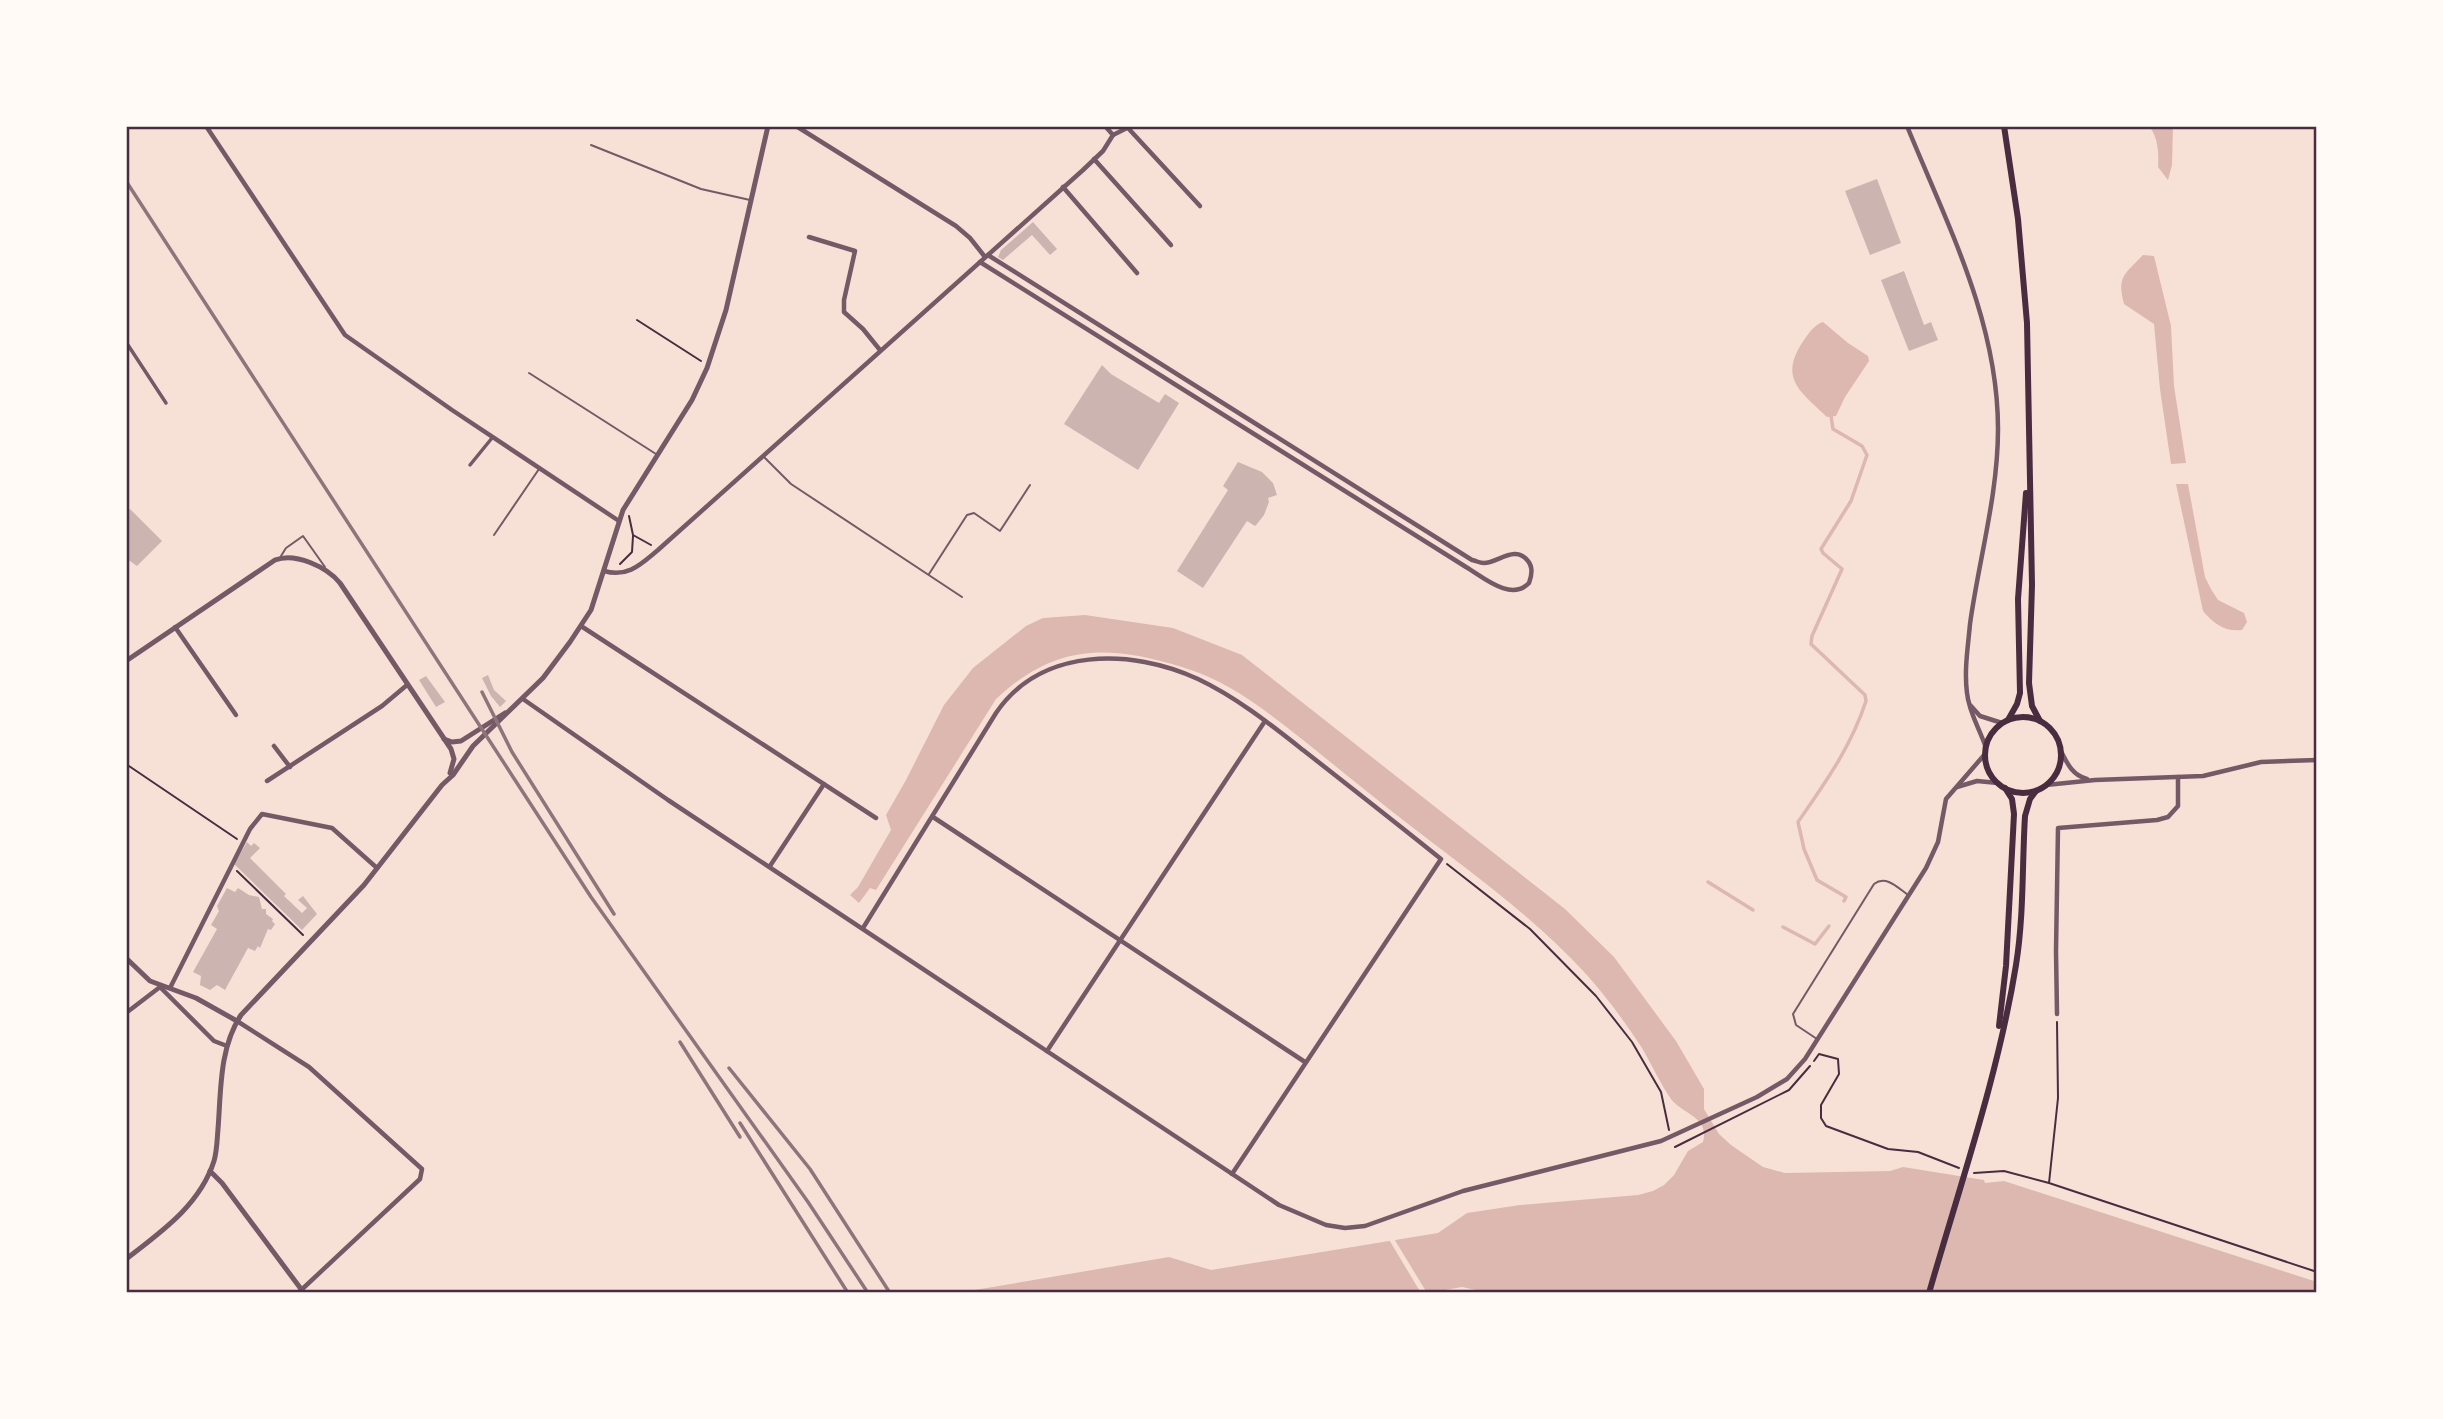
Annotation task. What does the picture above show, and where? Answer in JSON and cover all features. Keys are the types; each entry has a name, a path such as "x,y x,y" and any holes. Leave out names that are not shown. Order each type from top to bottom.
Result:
{"main road":[{"path":"1929,1293 1992,1073 2016,966 2023,898 2025,816 2030,799 2046,785 2059,768 2061,751 2053,732 2040,721 2032,706 2029,683 2032,602 2029,354 2018,219 2004,126"},
{"path":"2029,452 2018,599 2020,693 2017,704 2005,721 1991,734 1986,751 1988,770 1997,783 2020,793 2036,791"},
{"path":"2005,721 2025,717 2040,721"},
{"path":"1992,1073 2006,966 2014,814 2012,799 2005,788"}],"street":[{"path":"206,126 345,335 492,438 619,521"},
{"path":"442,785 453,775 473,747 523,699 555,662 594,604 623,510 692,400 708,365 726,310 768,126"},
{"path":"796,126 961,230 986,256 1472,560 1485,563 1510,554 1522,555 1532,569 1529,583 1521,590 1508,589 1466,567 980,262"},
{"path":"1105,126 1113,135"},
{"path":"523,699 602,755 1232,1174 1290,1211 1321,1223 1354,1228 1386,1220 1462,1191 1671,1137 1764,1093 1787,1079 1798,1067 1818,1040 1936,849 1943,805 1953,788 1986,751 1967,699 1966,670 1998,452 1996,391 1988,338 1977,300 1907,126"},
{"path":"604,572 616,574 633,570 658,550 1103,151 1113,135 1129,127 1200,206"},
{"path":"1094,159 1171,245"},
{"path":"1063,187 1138,273"},
{"path":"809,237 855,251 843,304 844,312 863,329 880,350"},
{"path":"126,342 166,403"},
{"path":"470,466 492,438"},
{"path":"126,661 279,558 291,558 327,571 340,583 444,739 454,759 452,769 442,785 377,867 237,1021 223,1063 216,1149 210,1171 181,1213 126,1259"},
{"path":"581,626 876,818"},
{"path":"175,627 236,715"},
{"path":"863,928 960,769 1009,696 1047,670 1092,658 1122,659 1175,670 1211,686 1265,721 1441,859 1232,1174"},
{"path":"267,781 382,706 407,685"},
{"path":"1967,699 1980,716 2005,721"},
{"path":"444,739 461,741 513,708"},
{"path":"1047,1051 1265,721"},
{"path":"274,746 289,767"},
{"path":"2061,751 2068,765 2078,775 2095,780"},
{"path":"2046,785 2210,775 2261,762 2317,760"},
{"path":"2057,1014 2058,828 2168,817 2178,806 2178,777"},
{"path":"1953,788 1971,782 1997,783"},
{"path":"770,866 824,784"},
{"path":"170,988 250,829 262,814 332,828 377,867"},
{"path":"933,817 1305,1062"},
{"path":"126,958 160,987 211,1038 227,1046"},
{"path":"126,1013 160,987 170,988 195,999 237,1021 309,1066 419,1164 423,1172 420,1179 301,1292 222,1183 210,1171"}],"lane":[{"path":"591,145 701,189 751,200"},
{"path":"530,373 657,454"},
{"path":"763,456 791,484 962,597"},
{"path":"494,534 540,468"},
{"path":"929,575 967,514 974,513 1000,531 1030,485"},
{"path":"279,558 286,548 303,536 327,571"},
{"path":"1818,1040 1796,1025 1793,1014 1876,883 1883,880 1908,895"}],"path":[{"path":"637,320 708,365"},
{"path":"616,574 619,565 632,552 630,518 623,510"},
{"path":"633,534 658,550"},
{"path":"126,764 243,843"},
{"path":"1441,859 1530,929 1596,996 1632,1042 1661,1091 1671,1137"},
{"path":"231,866 310,942"},
{"path":"2049,1183 2058,1098 2057,1014"},
{"path":"1819,1054 1833,1056 1840,1064 1839,1074 1821,1105 1821,1118 1826,1126 1888,1149 1918,1152 1962,1169"},
{"path":"1675,1147 1728,1122"},
{"path":"1973,1172 2004,1171 2049,1183 2317,1272"}],"shaded area":[{"path":"2149,126 2173,126 2172,165 2168,180 2158,167 2157,145"},
{"path":"2143,255 2154,256 2171,326 2174,386 2186,463 2171,464 2154,324 2124,304 2122,295 2124,276"},
{"path":"1823,322 1868,356 1869,361 1836,416 1827,417 1801,391 1793,374 1796,353 1814,327"},
{"path":"2176,484 2188,484 2205,577 2218,600 2244,613 2247,622 2242,630 2230,630 2220,626 2203,611"},
{"path":"1085,615 1173,628 1242,655 1565,909 1614,957 1676,1041 1704,1089 1704,1109 1719,1134 1763,1167 1785,1173 1890,1171 1903,1167 1984,1180 1985,1183 2004,1181 2317,1282 2317,1293 1799,1293 1798,1290 1490,1293 1462,1287 1428,1293 957,1293 1169,1257 1211,1270 1438,1233 1467,1213 1520,1205 1638,1195 1664,1185 1674,1175 1688,1151 1703,1142 1704,1134 1699,1121 1671,1099 1642,1048 1615,1009 1585,973 1541,929 1260,707 1231,688 1182,667 1130,655 1083,654 1039,668 1018,681 996,699 876,890 870,888 859,903 850,895 858,887 891,830 886,815 944,705 973,668 1026,626 1043,618"}],"pier":[{"path":"1393,1237 1427,1293 1421,1293 1388,1238"}],"building":[{"path":"1877,179 1901,243 1870,255 1845,191"},
{"path":"1033,222 1057,249 1050,255 1032,235 1003,260 998,257 1001,250"},
{"path":"1904,271 1924,325 1931,322 1938,340 1909,351 1881,280"},
{"path":"1102,365 1111,374 1159,403 1165,394 1179,403 1138,470 1064,424"},
{"path":"1238,462 1262,472 1273,483 1277,495 1268,498 1264,515 1255,526 1247,521 1203,588 1177,571 1228,490 1223,486"},
{"path":"130,509 162,541 137,566 127,559 129,557 126,555 126,513"},
{"path":"488,675 494,690 506,701 500,707 482,678"},
{"path":"426,676 445,702 436,707 419,680"},
{"path":"247,842 260,848 250,858 286,894 284,896 302,913 307,908 298,900 303,896 317,914 302,930 234,864"},
{"path":"227,888 235,892 238,888 249,895 259,897 262,909 266,909 266,914 275,924 271,930 268,929 260,948 258,946 255,951 248,948 225,990 217,985 210,990 200,985 201,976 193,972 217,929 211,925"}],"waterway":[{"path":"1831,416 1833,429 1862,446 1867,455 1851,501 1821,549 1842,569 1812,636 1811,644 1865,695 1866,701 1845,749 1798,822 1804,849 1817,880 1846,897 1844,901"},
{"path":"1708,882 1753,910"},
{"path":"1783,927 1815,944 1829,926"}],"railway":[{"path":"126,181 591,897 808,1202 868,1293"},
{"path":"482,692 512,752 614,914"},
{"path":"680,1042 740,1137"},
{"path":"729,1068 810,1169 890,1293"},
{"path":"740,1123 848,1293"}]}
